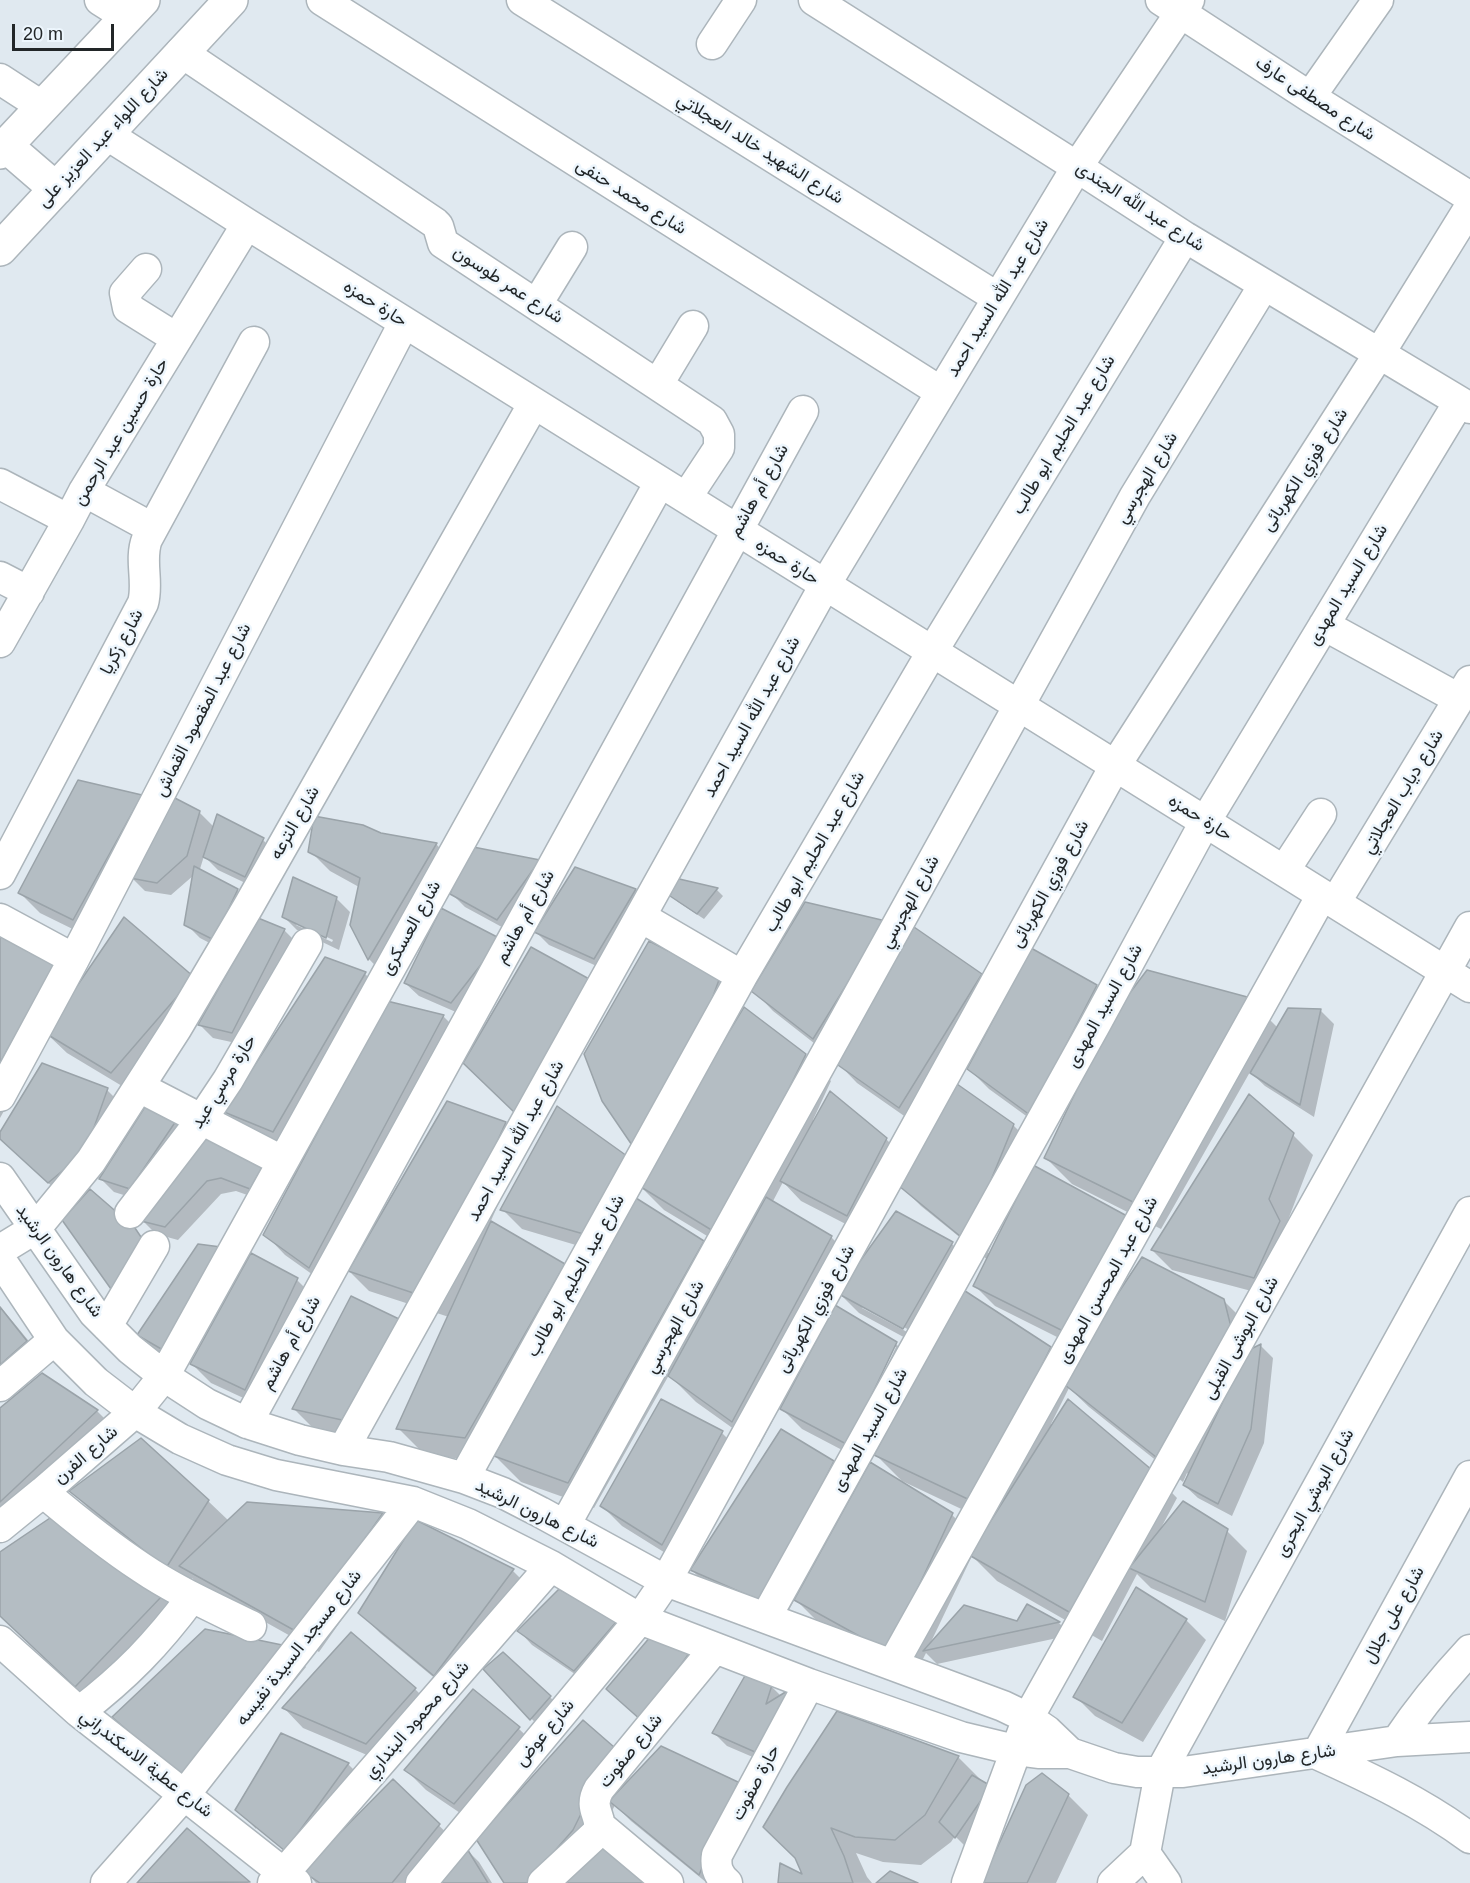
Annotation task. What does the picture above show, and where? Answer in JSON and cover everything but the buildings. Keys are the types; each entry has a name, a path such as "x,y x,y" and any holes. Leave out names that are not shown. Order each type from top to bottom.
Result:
{"main road":[{"name":"شارع اللواء عبد العزيز على","path":"1,245 231,0"},
{"path":"56,189 3,149 43,107 123,6"}],"street":[{"name":"شارع محمد حنفى","path":"322,0 941,392"},
{"name":"شارع الشهيد خالد العجلاتي","path":"522,0 998,298"},
{"path":"712,44 741,0"},
{"name":"شارع عبد الله الجندى","path":"814,0 1185,237 1464,405"},
{"path":"1311,98 1378,0"},
{"name":"شارع عبد الله السيد احمد","path":"343,1450 825,585 1177,4"},
{"name":"شارع مصطفى عارف","path":"1177,4 1311,98 1470,197"},
{"name":"شارع عمر طوسون","path":"181,52 435,223 443,243 712,421 719,434 719,448 686,498"},
{"path":"0,79 43,107"},
{"name":"حارة حمزه","path":"106,134 404,323 1458,979"},
{"name":"شارع فوزي الكهربائى","path":"666,1581 1115,766 1379,354 1470,207"},
{"name":"حارة حسين عبد الرحمن","path":"0,642 84,491 247,224"},
{"name":"شارع عبد الحليم ابو طالب","path":"464,1478 742,976 932,652 1185,237"},
{"path":"537,304 572,247"},
{"path":"146,269 125,293 128,308 176,338"},
{"name":"شارع الهجرسي","path":"565,1525 1135,496 1264,285"},
{"name":"شارع عبد المقصود القماش","path":"0,1096 74,959 404,323"},
{"path":"658,384 693,326"},
{"name":"شارع زكريا","path":"0,874 143,603 145,593 143,551 152,528 254,342"},
{"name":"شارع الترعه","path":"0,1250 36,1228 91,1161 176,1029 248,907 534,404"},
{"name":"شارع السيد المهدى","path":"766,1617 1205,822 1324,625 1464,405"},
{"name":"شارع أم هاشم","path":"247,1423 803,411"},
{"name":"شارع العسكرى","path":"164,1376 660,482"},
{"path":"3,484 69,520"},
{"path":"84,491 152,528"},
{"path":"0,577 29,592"},
{"path":"1324,625 1465,690"},
{"name":"شارع دياب العجلاتي","path":"1329,899 1465,690"},
{"path":"1284,871 1321,814"},
{"name":"شارع عبد المحسن المهدى","path":"893,1664 1329,899"},
{"path":"641,917 742,976"},
{"path":"0,919 74,959"},
{"name":"شارع البوشى القبلى","path":"967,1883 1028,1719 1458,979 1470,927"},
{"name":"حارة مرسي عيد","path":"129,1213 202,1119 228,1080 307,944"},
{"path":"139,1087 282,1161"},
{"name":"شارع هارون الرشيد","path":"0,1178 94,1314 130,1349 164,1376 207,1404 247,1423 300,1440 389,1457 464,1478 502,1493 666,1581 1003,1706 1047,1731 1070,1754"},
{"name":"شارع البوشي البحرى","path":"1145,1853 1160,1773 1470,1212"},
{"path":"107,1326 154,1246"},
{"name":"شارع هارون الرشيد","path":"0,1259 54,1340 96,1382 135,1412 180,1439 237,1463 276,1475 413,1502 468,1524 551,1566 640,1619 809,1684 961,1737 1015,1750 1070,1754 1114,1768 1160,1773 1317,1754 1397,1741 1470,1737"},
{"path":"0,1386 54,1340"},
{"name":"شارع الفرن","path":"0,1527 135,1412 164,1376"},
{"name":"شارع على جلال","path":"1317,1754 1470,1476"},
{"path":"43,1492 91,1533 143,1569 192,1597 251,1626"},
{"name":"شارع مسجد السيدة نفيسه","path":"106,1883 185,1794 413,1502"},
{"name":"شارع محمود البنداري","path":"284,1880 551,1566"},
{"name":"شارع عوض","path":"421,1883 640,1619 666,1581"},
{"path":"79,1712 141,1660 192,1597"},
{"name":"شارع عطية الاسكندراني","path":"0,1641 79,1712 185,1794 284,1880"},
{"name":"شارع صفوت","path":"600,1826 593,1804 599,1789 715,1648"},
{"path":"1397,1741 1443,1678 1470,1650"},
{"name":"حارة صفوت","path":"727,1883 717,1870 717,1855 809,1684"},
{"path":"1317,1754 1384,1785 1449,1822 1470,1838"},
{"path":"543,1883 598,1832 600,1826 668,1883"},
{"path":"1113,1883 1145,1853 1166,1883"}]}
